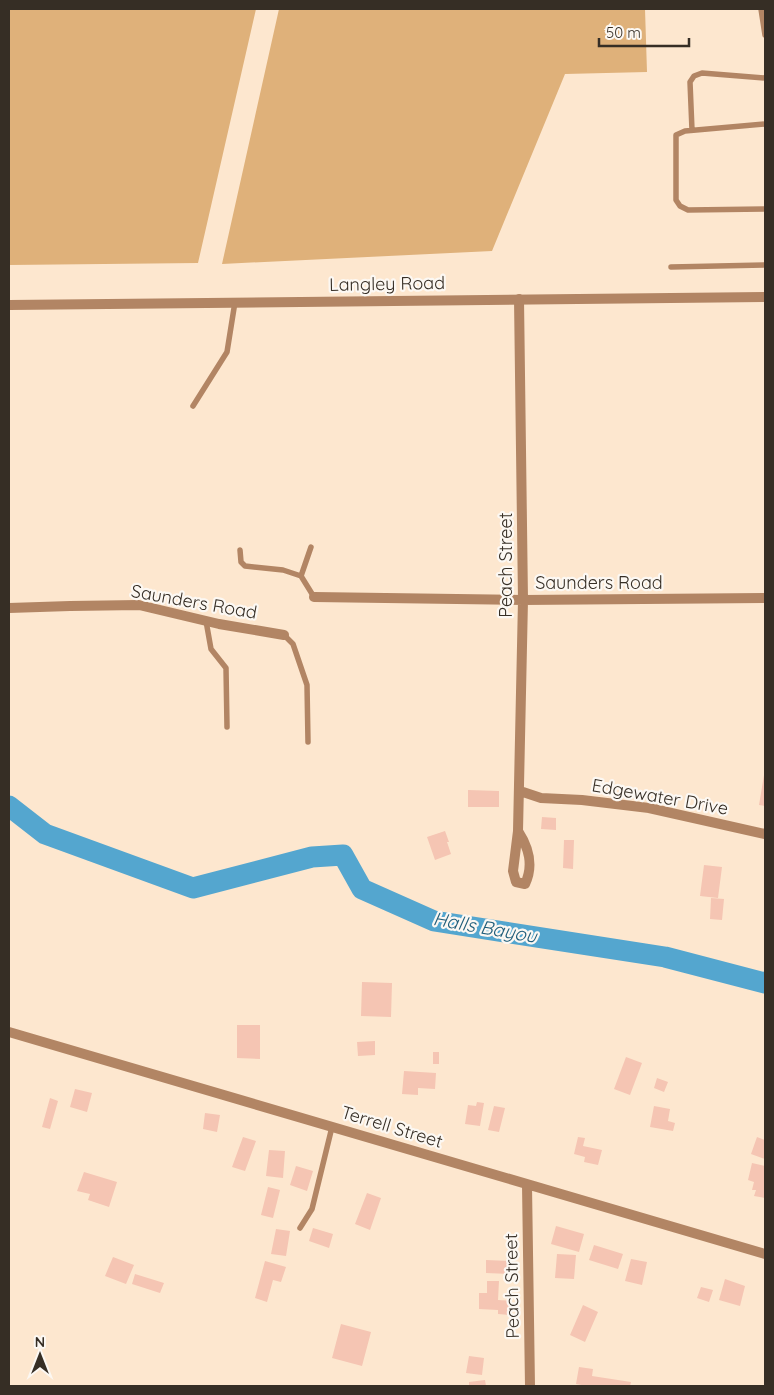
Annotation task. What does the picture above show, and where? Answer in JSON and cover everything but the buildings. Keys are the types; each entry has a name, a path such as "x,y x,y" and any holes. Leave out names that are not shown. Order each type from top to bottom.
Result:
{"street":[{"name":"Langley Road","path":"9,305 765,297"},
{"name":"Peach Street","path":"518,831 524,600 519,299"},
{"name":"Saunders Road","path":"314,597 524,600 765,598"},
{"name":"Saunders Road","path":"9,608 139,605 206,621 284,635"},
{"name":"Edgewater Drive","path":"520,791 541,798 582,800 649,808 765,834"},
{"name":"Terrell Street","path":"9,1032 765,1254"},
{"name":"Peach Street","path":"527,1185 530,1386"}],"lane":[{"path":"762,9 765,35"},
{"path":"692,130 690,82 694,76 702,73 765,78"},
{"path":"765,124 685,130 676,135 676,200 680,206 688,210 765,209"},
{"path":"671,267 765,265"},
{"path":"193,406 227,352 235,302"},
{"path":"301,576 311,547"},
{"path":"240,550 241,562 245,566 283,570 301,576 314,597"},
{"path":"206,621 211,649 226,668 227,727"},
{"path":"284,635 293,644 306,685 308,742"},
{"path":"300,1228 312,1209 332,1127"}],"shaded area":[{"path":"9,9 256,9 198,263 9,265"},
{"path":"279,9 645,9 647,72 565,74 492,251 222,264"}],"waterway":[{"name":"Halls Bayou","path":"9,806 45,834 193,888 312,857 343,855 362,889 434,921 665,957 765,983"}]}
